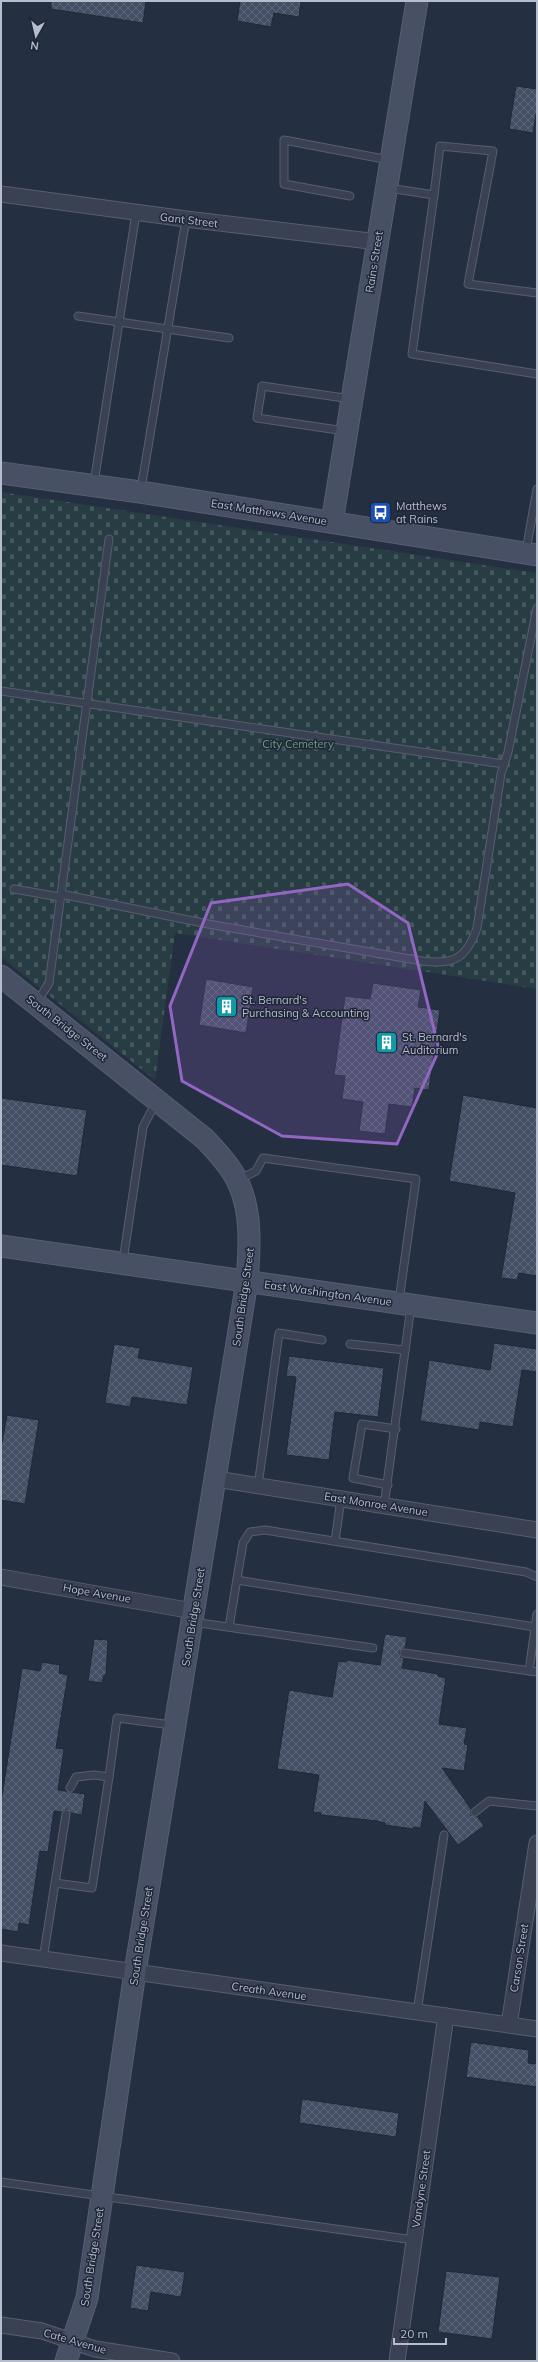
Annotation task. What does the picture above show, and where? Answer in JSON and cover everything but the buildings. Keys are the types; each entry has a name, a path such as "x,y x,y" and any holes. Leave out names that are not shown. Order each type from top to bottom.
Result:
{"street":[{"name":"Rains Street","path":"332,522 417,1"},
{"name":"Gant Street","path":"1,194 186,220 378,242"},
{"name":"East Matthews Avenue","path":"1,473 140,492 531,554"},
{"name":"South Bridge Street","path":"1,976 206,1139 231,1170 237,1180 248,1216 251,1242 247,1281 216,1479 192,1617 135,1972 87,2298 74,2342 66,2361"},
{"name":"East Washington Avenue","path":"1,1246 537,1323"},
{"name":"East Monroe Avenue","path":"216,1479 537,1530"},
{"name":"Hope Avenue","path":"1,1577 192,1617"},
{"name":"Carson Street","path":"509,2025 537,1843"},
{"name":"Creath Avenue","path":"1,1954 537,2029"},
{"name":"Vandyne Street","path":"397,2361 446,2016"},
{"name":"Cate Avenue","path":"1,2325 42,2331 95,2349 172,2361"}],"lane":[{"path":"350,196 284,184 284,140 391,161"},
{"path":"537,293 468,284 493,151 440,146 412,354 537,374"},
{"path":"386,188 434,195"},
{"path":"94,485 136,213"},
{"path":"140,492 186,220"},
{"path":"78,316 229,338"},
{"path":"347,432 257,418 262,386 352,400"},
{"path":"531,554 537,489"},
{"path":"36,1004 49,983 109,539"},
{"path":"14,889 60,895 208,924 422,961 439,963 453,961 463,955 471,944 477,928 490,839 504,764 537,608"},
{"path":"1,691 504,764"},
{"path":"123,1264 143,1127 157,1100"},
{"path":"237,1180 256,1171 262,1158 416,1179 405,1304 405,1350 396,1429 384,1506"},
{"path":"258,1486 278,1334 322,1340"},
{"path":"350,1344 405,1350"},
{"path":"388,1485 353,1478 362,1424 396,1429"},
{"path":"335,1541 341,1499"},
{"path":"229,1628 243,1543 250,1532 265,1530 526,1572 537,1577"},
{"path":"237,1580 535,1627"},
{"path":"529,1671 537,1614"},
{"path":"192,1617 229,1628 373,1648"},
{"path":"404,1653 537,1672"},
{"path":"55,1883 92,1888 117,1718 175,1726"},
{"path":"70,1788 76,1777 94,1775 109,1777"},
{"path":"475,1812 489,1801 537,1806"},
{"path":"43,1959 66,1814"},
{"path":"417,2012 444,1835"},
{"path":"1,2182 102,2198 414,2240"}],"highlighted area":[{"path":"348,884 408,923 439,1050 397,1144 282,1136 182,1081 170,1006 211,903"}],"green space":[{"name":"City Cemetery","path":"1,492 537,573 537,989 175,933 155,1080 1,957"}],"place":[{"name":"Matthews at Rains","path":"381,512"},
{"name":"St. Bernard's Purchasing & Accounting","path":"226,1006"},
{"name":"St. Bernard's Auditorium","path":"387,1043"}]}
